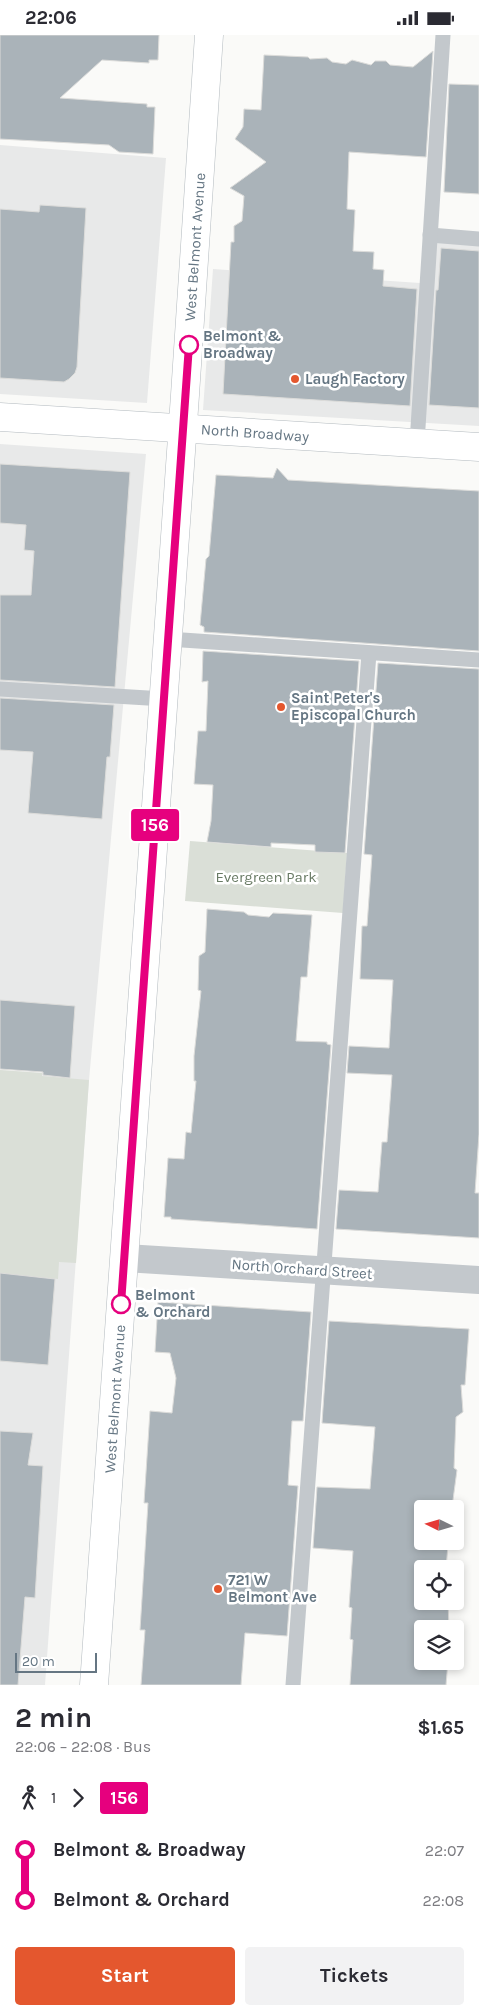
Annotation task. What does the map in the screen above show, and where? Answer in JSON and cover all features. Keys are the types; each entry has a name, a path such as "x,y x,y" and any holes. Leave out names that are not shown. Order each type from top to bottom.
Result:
{"main road":[{"name":"West Belmont Avenue","path":"94,1685 209,35"},
{"name":"North Broadway","path":"0,417 479,447"}],"street":[{"name":"North Orchard Street","path":"125,1258 479,1280"}],"lane":[{"path":"417,443 443,35"},
{"path":"430,235 479,239"},
{"path":"168,639 479,660"},
{"path":"294,1685 368,653"},
{"path":"0,689 164,699"}],"shaded area":[{"path":"0,145 166,158 147,403 0,394"},
{"path":"424,238 479,242 479,426 203,410 213,269 420,283"},
{"path":"0,444 146,454 89,1080 45,1685 0,1685 0,1070 42,1073 41,1071 0,1068"}],"green space":[{"name":"Evergreen Park","path":"190,841 347,853 343,913 185,901"},
{"path":"0,1070 42,1073 42,1076 89,1080 76,1263 59,1262 58,1279 0,1273"}],"building":[{"path":"0,35 159,35 158,60 149,60 149,63 102,60 60,98 147,104 147,107 155,107 153,154 119,152 109,145 0,139"},
{"path":"433,51 426,157 349,152 347,209 355,210 353,251 374,252 373,269 384,270 383,286 417,289 410,406 223,394 231,242 234,242 234,226 242,221 244,196 230,188 266,162 235,139 243,127 244,109 261,110 264,55 308,57 310,59 327,58 332,62 346,64 352,60 371,65 375,61 386,61 390,65 413,67"},
{"path":"449,84 479,85 479,194 444,192"},
{"path":"40,205 86,208 77,367 75,373 64,382 0,378 0,209 39,212"},
{"path":"441,248 479,251 479,408 429,405 436,290 438,290"},
{"path":"0,464 130,472 115,687 0,680 0,595 31,595 34,551 24,550 26,525 0,523"},
{"path":"277,468 288,480 479,491 479,651 204,632 204,627 200,625 206,559 209,556 216,475 273,478"},
{"path":"203,651 359,661 345,853 315,852 315,845 271,843 271,847 207,842 211,821 213,785 194,784 198,731 206,731 208,681 202,682"},
{"path":"378,663 479,669 479,1134 475,1193 479,1193 479,1238 336,1229 339,1190 378,1192 382,1142 387,1142 392,1075 347,1073 349,1046 389,1048 393,980 360,979 362,926 367,926 372,855 364,854"},
{"path":"0,698 114,705 110,757 107,757 102,819 28,813 33,752 0,750"},
{"path":"207,909 244,912 248,915 269,917 273,913 312,915 307,977 301,977 296,1041 327,1042 327,1044 331,1045 317,1229 164,1217 168,1158 184,1159 186,1132 191,1133 196,1081 194,1081 194,1056 201,991 198,990 199,956 205,952"},
{"path":"0,1000 75,1006 70,1078 43,1075 43,1072 0,1069"},
{"path":"0,1273 55,1279 48,1365 0,1361"},
{"path":"158,1302 311,1312 303,1421 292,1421 288,1485 298,1486 287,1636 245,1633 241,1685 141,1685 145,1630 140,1630 148,1503 144,1503 150,1411 172,1413 176,1378 170,1353 155,1352"},
{"path":"329,1321 469,1329 465,1385 461,1385 463,1412 456,1417 454,1468 457,1470 453,1500 414,1500 414,1550 448,1550 447,1560 414,1560 414,1610 448,1610 449,1620 414,1620 414,1670 447,1670 446,1685 350,1685 353,1640 350,1639 352,1608 349,1607 353,1551 313,1548 317,1487 370,1489 375,1427 322,1423"},
{"path":"0,1431 33,1433 28,1465 43,1466 35,1598 25,1597 18,1685 0,1685"}],"bus line":[{"name":"156","path":"121,1304 189,345"}],"place":[{"name":"Belmont & Broadway","path":"189,345"},
{"name":"Laugh Factory","path":"295,379"},
{"name":"Saint Peter's Episcopal Church","path":"281,707"},
{"name":"Belmont & Orchard","path":"121,1304"},
{"name":"721 W Belmont Ave","path":"218,1589"}]}
